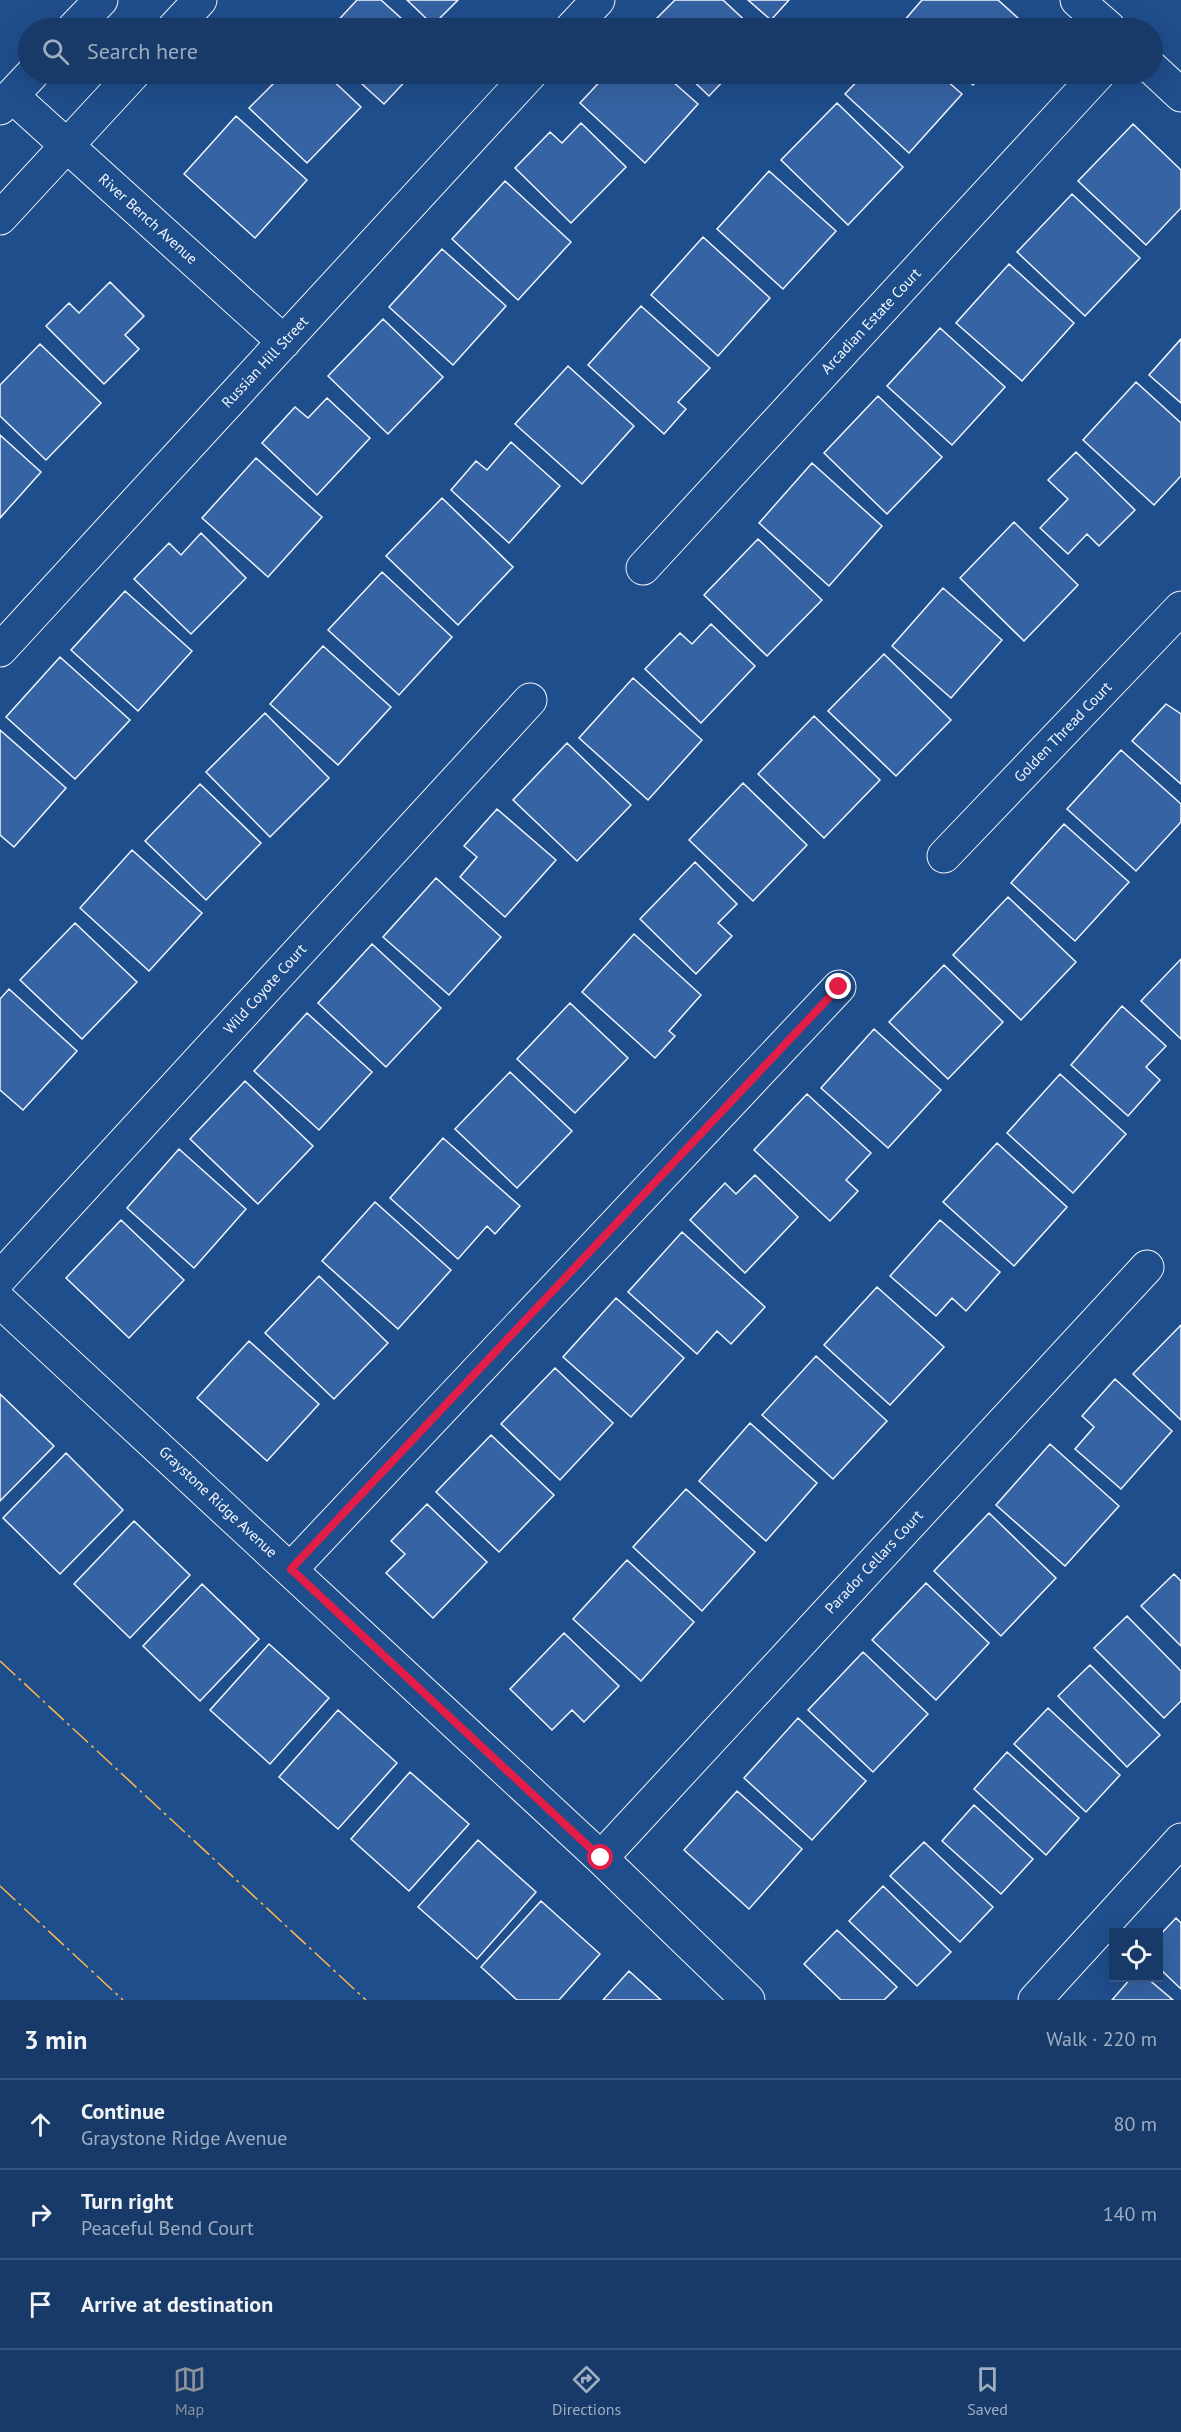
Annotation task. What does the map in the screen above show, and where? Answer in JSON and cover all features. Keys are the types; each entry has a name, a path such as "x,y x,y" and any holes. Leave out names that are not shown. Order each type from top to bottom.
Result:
{"street":[{"path":"84,18 101,0"},
{"path":"183,18 200,0"},
{"path":"581,18 598,0"},
{"path":"1077,0 1098,18"},
{"path":"1163,78 1181,95"},
{"path":"0,218 124,84"},
{"name":"Russian Hill Street","path":"0,650 521,84"},
{"name":"Arcadian Estate Court","path":"644,568 1089,84"},
{"name":"River Bench Avenue","path":"15,93 67,145 284,342"},
{"name":"Golden Thread Court","path":"944,856 1181,608"},
{"name":"Wild Coyote Court","path":"0,1278 530,700"},
{"path":"291,1569 839,987"},
{"name":"Parador Cellars Court","path":"601,1858 1147,1267"},
{"name":"Graystone Ridge Avenue","path":"0,1301 601,1858 748,2000"},
{"path":"1035,2000 1181,1840"}],"building":[{"path":"357,0 381,0 401,18 340,18"},
{"path":"407,0 458,0 440,18 426,18"},
{"path":"675,0 723,0 742,18 657,18"},
{"path":"748,0 789,0 773,18 769,18"},
{"path":"922,0 998,0 1018,18 906,18"},
{"path":"273,84 337,84 361,107 307,163 249,108"},
{"path":"362,84 403,84 384,104"},
{"path":"598,84 675,84 698,104 645,163 580,103"},
{"path":"696,84 720,84 709,96"},
{"path":"854,84 950,84 962,94 909,153 845,94"},
{"path":"837,103 903,167 848,225 781,160"},
{"path":"236,116 307,180 255,238 184,174"},
{"path":"581,123 626,167 571,223 515,168 550,132 562,143"},
{"path":"1133,124 1181,170 1181,208 1146,245 1078,181"},
{"path":"769,171 836,231 783,289 717,229"},
{"path":"505,181 571,242 518,300 452,239"},
{"path":"1072,194 1140,258 1085,316 1017,252"},
{"path":"703,237 770,298 718,356 651,295"},
{"path":"442,249 506,306 453,365 389,307"},
{"path":"1009,264 1074,323 1022,381 956,323"},
{"path":"110,282 144,316 125,335 139,349 104,384 46,326 69,303 79,313"},
{"path":"641,306 710,368 678,402 686,409 664,434 588,365"},
{"path":"383,319 443,377 388,434 328,376"},
{"path":"940,328 1005,387 952,445 887,386"},
{"path":"1181,339 1181,403 1149,375"},
{"path":"40,344 101,403 46,460 0,416 0,385"},
{"path":"568,366 634,426 582,484 515,424"},
{"path":"1136,382 1181,423 1181,476 1154,505 1083,440"},
{"path":"878,396 942,457 887,514 824,453"},
{"path":"327,398 370,438 317,495 262,443 295,407 308,418"},
{"path":"0,435 41,472 0,518"},
{"path":"511,442 560,486 509,543 451,490 476,461 487,470"},
{"path":"1076,452 1135,510 1099,546 1087,534 1068,554 1040,528 1068,499 1048,480"},
{"path":"256,458 322,517 268,577 202,518"},
{"path":"812,463 882,526 829,586 759,523"},
{"path":"442,498 513,567 458,625 386,556"},
{"path":"1014,522 1078,585 1024,641 960,578"},
{"path":"201,533 246,578 191,634 134,579 169,543 181,555"},
{"path":"758,539 822,600 767,656 704,595"},
{"path":"382,572 452,637 399,695 328,630"},
{"path":"943,588 1002,640 951,698 892,646"},
{"path":"125,591 192,651 138,711 71,650"},
{"path":"711,624 755,666 701,723 645,669 680,633 692,644"},
{"path":"323,646 391,707 338,765 270,704"},
{"path":"884,654 951,720 896,776 828,711"},
{"path":"60,657 130,720 75,779 6,717"},
{"path":"633,678 702,740 648,800 579,738"},
{"path":"1166,704 1181,714 1181,784 1132,741"},
{"path":"265,713 329,778 270,837 206,772"},
{"path":"814,716 880,780 824,838 758,774"},
{"path":"0,730 66,788 14,847 0,835"},
{"path":"567,743 631,805 577,861 513,800"},
{"path":"1121,750 1181,804 1181,822 1136,871 1067,809"},
{"path":"743,783 807,845 753,901 689,840"},
{"path":"200,784 261,843 206,900 145,841"},
{"path":"497,809 556,860 505,917 460,877 477,857 464,846"},
{"path":"1064,824 1129,882 1075,941 1011,883"},
{"path":"132,850 202,913 149,971 80,908"},
{"path":"695,862 737,904 718,923 732,936 696,974 640,919"},
{"path":"436,878 501,937 449,995 383,937"},
{"path":"1008,897 1076,962 1021,1020 953,955"},
{"path":"75,923 137,982 82,1039 20,980"},
{"path":"634,934 701,995 669,1031 675,1036 655,1058 582,992"},
{"path":"372,944 441,1008 386,1067 318,1003"},
{"path":"1181,959 1181,1039 1141,1001"},
{"path":"944,965 1003,1022 948,1079 889,1022"},
{"path":"9,989 77,1051 23,1110 0,1090 0,999"},
{"path":"570,1003 628,1058 575,1113 517,1059"},
{"path":"1122,1006 1166,1046 1146,1067 1160,1080 1128,1116 1071,1065"},
{"path":"307,1013 372,1072 319,1130 254,1071"},
{"path":"874,1029 941,1090 888,1148 821,1088"},
{"path":"510,1072 572,1131 517,1188 455,1129"},
{"path":"1060,1074 1126,1134 1073,1193 1007,1133"},
{"path":"245,1081 313,1146 258,1204 190,1139"},
{"path":"807,1094 871,1153 846,1180 858,1191 830,1221 754,1150"},
{"path":"443,1138 520,1206 495,1234 487,1226 458,1259 390,1198"},
{"path":"997,1143 1067,1207 1014,1266 943,1202"},
{"path":"179,1149 246,1209 194,1268 127,1208"},
{"path":"755,1175 798,1217 745,1273 690,1220 725,1183 736,1194"},
{"path":"375,1202 451,1270 398,1329 322,1261"},
{"path":"121,1220 184,1280 129,1338 66,1278"},
{"path":"940,1220 1000,1272 966,1311 952,1298 936,1316 890,1276"},
{"path":"682,1232 765,1307 731,1344 717,1331 697,1354 628,1292"},
{"path":"319,1276 388,1343 334,1399 265,1333"},
{"path":"877,1287 944,1347 890,1405 824,1345"},
{"path":"616,1298 684,1358 631,1417 563,1357"},
{"path":"1181,1325 1181,1420 1133,1374"},
{"path":"249,1341 319,1404 267,1461 197,1398"},
{"path":"816,1356 887,1421 833,1479 762,1415"},
{"path":"555,1368 613,1423 560,1480 501,1424"},
{"path":"1115,1379 1172,1431 1121,1489 1075,1449 1094,1427 1082,1416"},
{"path":"0,1394 54,1446 0,1501"},
{"path":"750,1423 817,1483 766,1541 699,1481"},
{"path":"491,1435 554,1495 499,1552 436,1492"},
{"path":"1050,1444 1119,1506 1065,1566 996,1505"},
{"path":"66,1453 123,1510 60,1574 3,1518"},
{"path":"686,1489 755,1552 702,1611 633,1547"},
{"path":"427,1504 487,1562 433,1618 386,1573 405,1554 391,1541"},
{"path":"989,1513 1056,1578 1001,1636 934,1571"},
{"path":"134,1521 190,1575 130,1638 74,1584"},
{"path":"627,1560 694,1622 641,1681 573,1619"},
{"path":"1174,1574 1181,1581 1181,1646 1141,1606"},
{"path":"926,1583 989,1643 936,1700 872,1640"},
{"path":"202,1584 259,1639 200,1701 143,1646"},
{"path":"1127,1616 1181,1671 1181,1701 1164,1718 1094,1648"},
{"path":"564,1633 619,1686 584,1722 572,1710 552,1730 510,1689"},
{"path":"269,1644 329,1698 270,1764 210,1710"},
{"path":"863,1652 928,1714 873,1772 808,1710"},
{"path":"1090,1665 1160,1735 1127,1767 1058,1696"},
{"path":"1048,1708 1120,1775 1086,1812 1014,1744"},
{"path":"338,1710 397,1763 338,1829 279,1777"},
{"path":"798,1718 866,1781 812,1840 744,1778"},
{"path":"1007,1752 1079,1818 1046,1855 974,1789"},
{"path":"410,1772 469,1824 409,1891 351,1839"},
{"path":"737,1791 802,1849 749,1909 684,1850"},
{"path":"974,1805 1033,1859 1001,1894 942,1841"},
{"path":"478,1840 536,1892 477,1959 418,1907"},
{"path":"924,1842 993,1907 960,1942 890,1876"},
{"path":"883,1886 951,1952 917,1986 849,1921"},
{"path":"541,1901 600,1954 559,2000 517,2000 481,1967"},
{"path":"1176,1918 1181,1923 1181,1989 1163,1972 1163,1932"},
{"path":"837,1930 897,1987 884,2000 841,2000 804,1964"},
{"path":"629,1971 661,2000 603,2000"},
{"path":"1128,1982 1152,1982 1173,2000 1112,2000"}],"power":[{"path":"0,1661 366,2000"},
{"path":"0,1886 123,2000"}],"route":[{"path":"601,1858 291,1569 839,987"}]}
